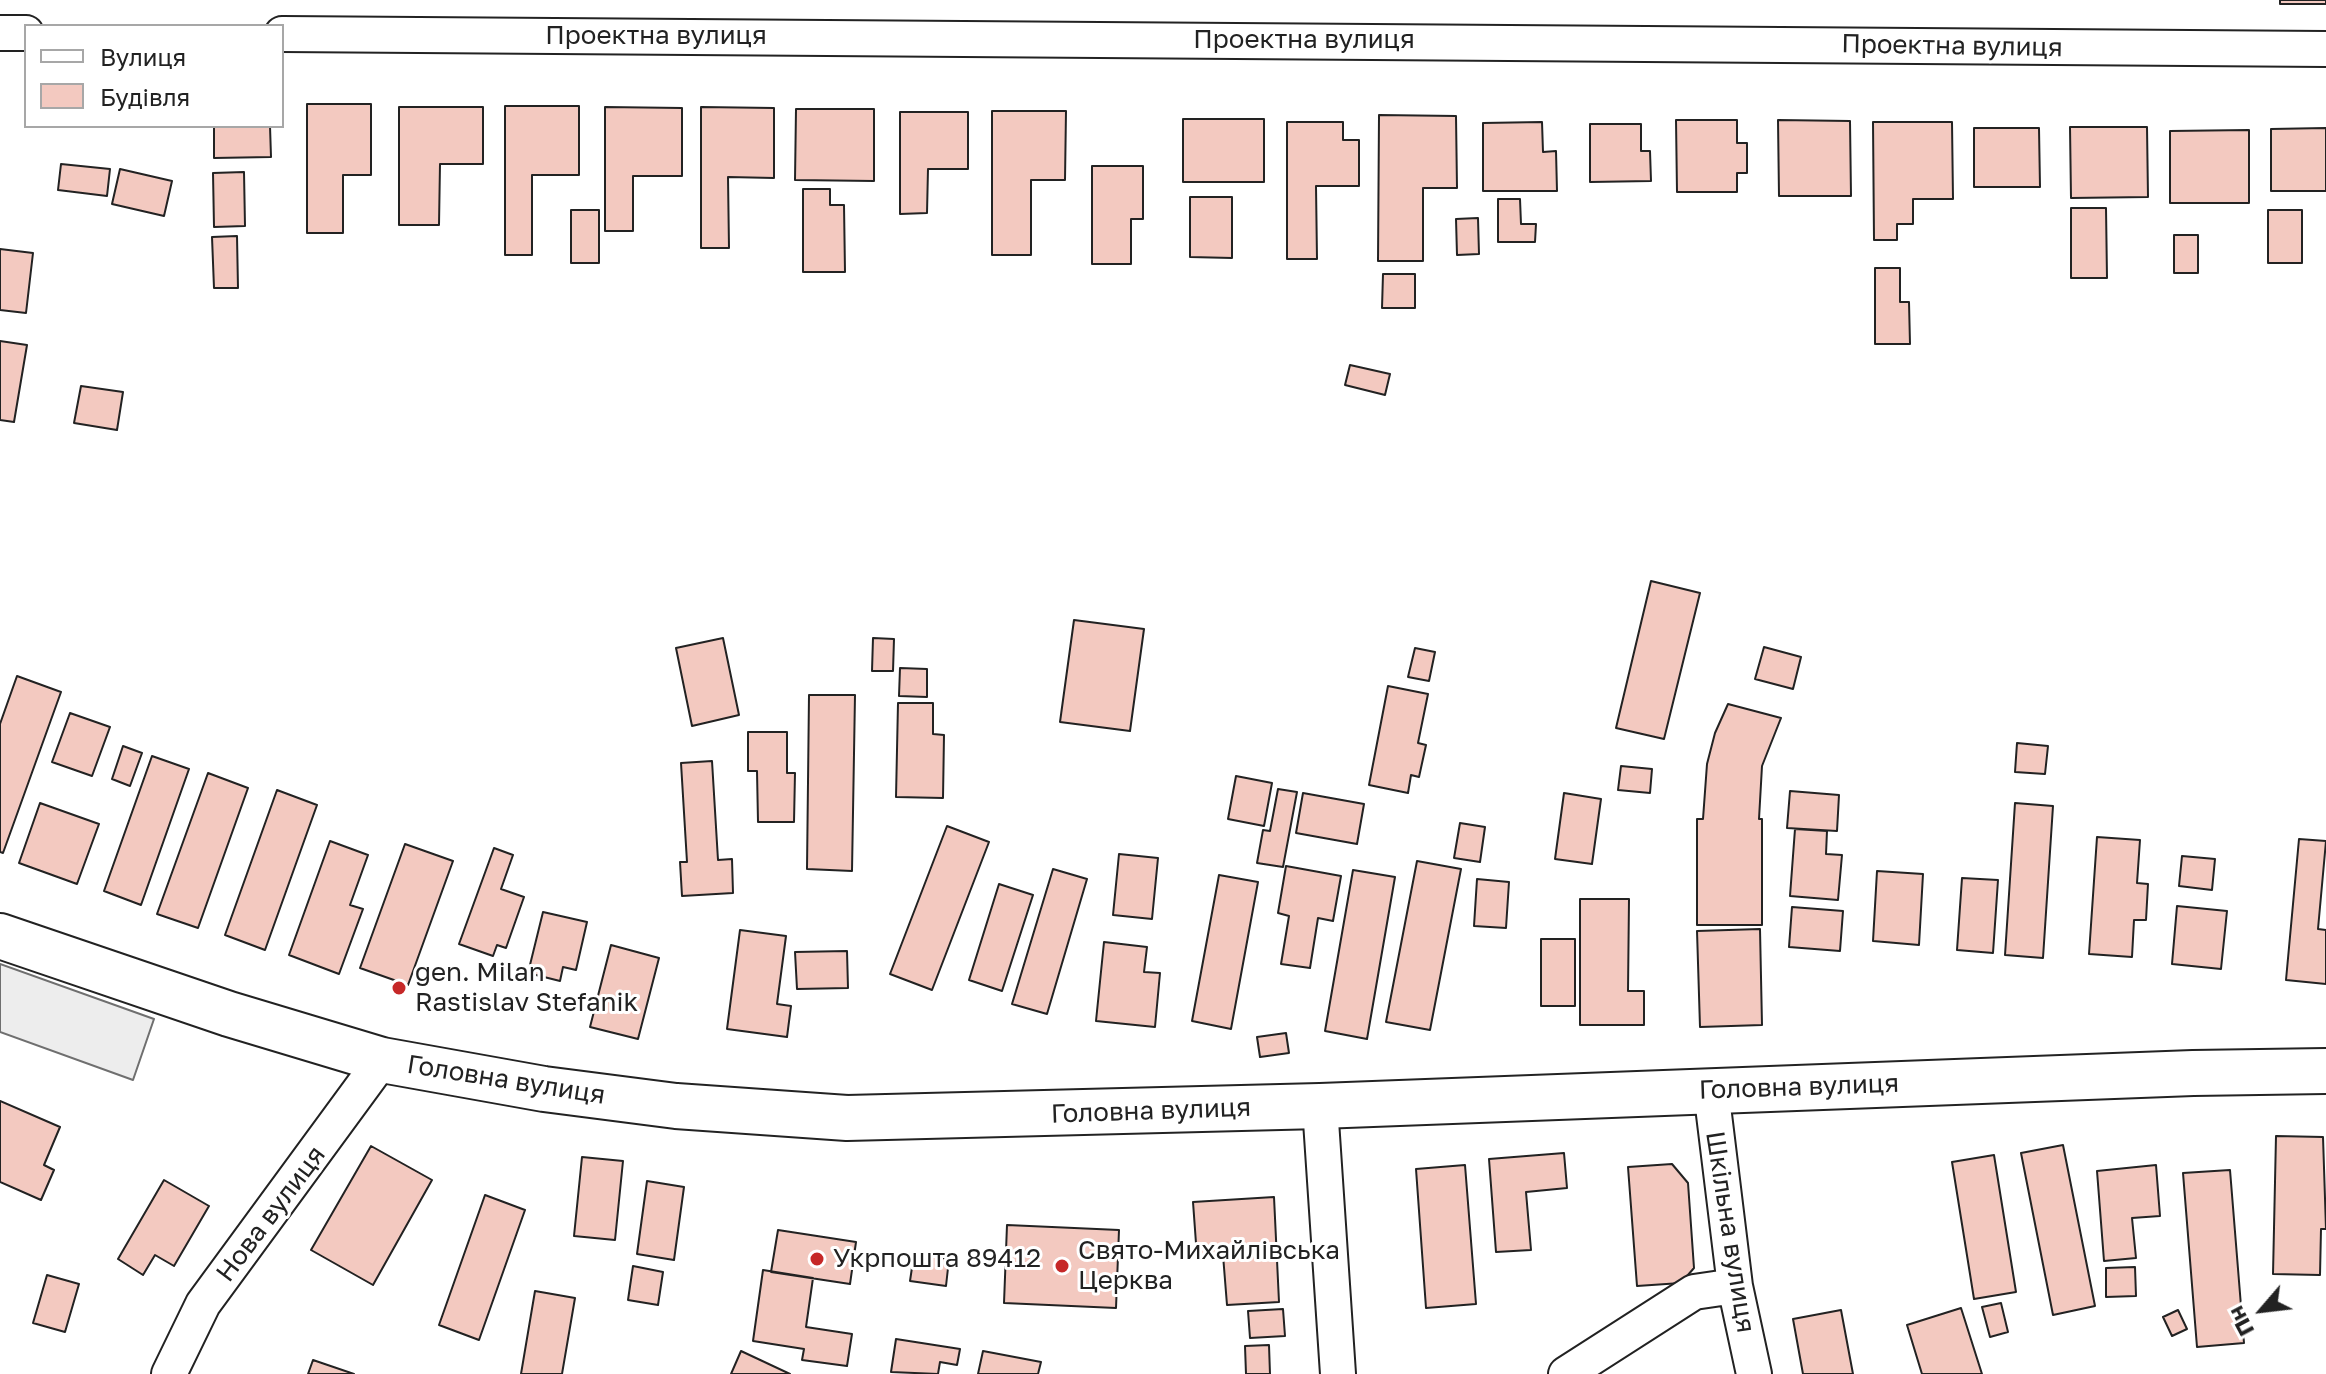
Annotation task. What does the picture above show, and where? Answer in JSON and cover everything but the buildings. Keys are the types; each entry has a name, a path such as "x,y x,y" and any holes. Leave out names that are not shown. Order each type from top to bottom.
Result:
{"main road":[{"name":"Головна вулиця","path":"0,936 229,1014 382,1060 544,1089 676,1106 847,1118 1320,1106 2326,1071"}],"street":[{"path":"0,33 24,33"},
{"name":"Проектна вулиця","path":"284,34 2326,49"},
{"name":"Нова вулиця","path":"169,1374 203,1304 382,1060"},
{"name":"Шкільна вулиця","path":"1711,1090 1735,1286 1754,1374"},
{"path":"1320,1106 1338,1374"},
{"path":"1566,1374 1694,1292 1735,1286"}],"shaded area":[{"path":"0,964 154,1019 133,1080 0,1032"}],"place":[{"name":"gen. Milan Rastislav Stefanik","path":"399,988"},
{"name":"Укрпошта 89412","path":"817,1259"},
{"name":"Свято-Михайлівська Церква","path":"1062,1266"}]}
